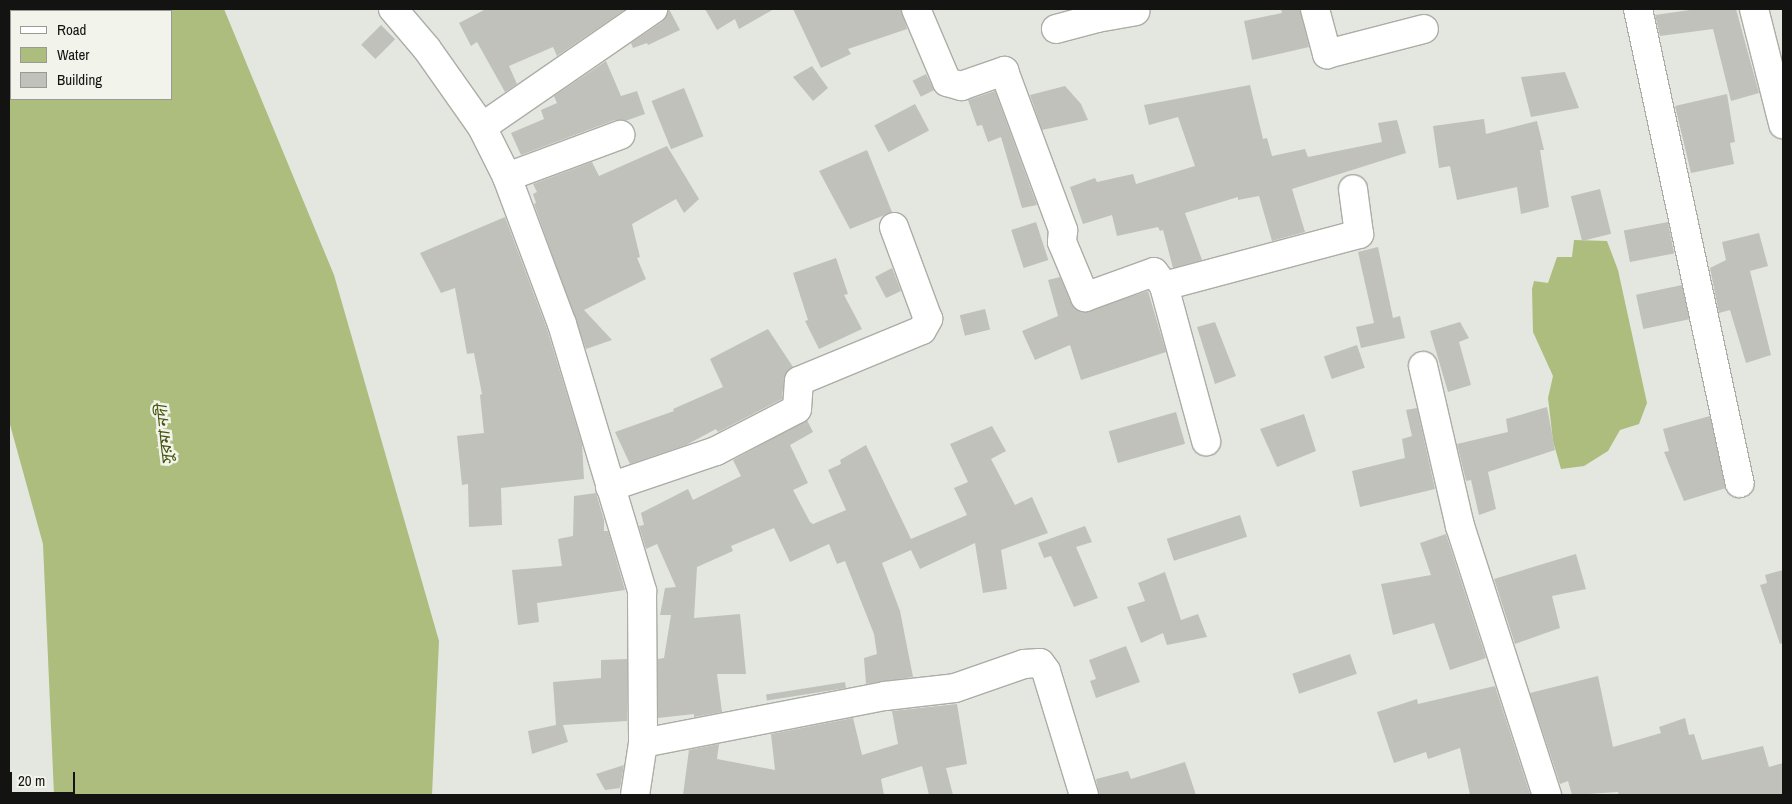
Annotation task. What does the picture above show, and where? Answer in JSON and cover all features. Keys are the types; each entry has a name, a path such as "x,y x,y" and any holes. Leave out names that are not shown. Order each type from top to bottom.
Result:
{"street":[{"path":"393,9 427,49 482,127 507,177 562,324 642,591 643,743 635,795"},
{"path":"482,127 654,9"},
{"path":"916,9 947,82 961,86 1004,71 1063,230 1062,242 1085,297 1154,272 1164,286 1206,441"},
{"path":"1315,9 1327,54 1424,29"},
{"path":"1638,9 1740,483"},
{"path":"1754,9 1783,124"},
{"path":"1056,29 1096,13 1134,10"},
{"path":"507,177 620,134"},
{"path":"1164,286 1359,234 1353,189"},
{"path":"610,487 716,450 798,409 799,381 922,330 928,319 894,227"},
{"path":"1423,366 1460,526 1547,795"},
{"path":"643,743 886,696 955,688 1024,664 1040,663 1046,671 1084,795"}],"water":[{"name":"সুরমা নদী","path":"9,9 224,9 334,275 439,641 432,795 54,795 43,544 9,421"},
{"path":"1574,240 1607,241 1618,270 1647,403 1639,424 1620,430 1608,451 1584,466 1561,469 1553,441 1548,398 1553,376 1533,332 1532,289 1534,281 1548,283 1557,257 1572,257"}],"building":[{"path":"486,9 626,9 557,56 553,47 509,66 517,84 505,92 477,42 471,46 459,23"},
{"path":"669,9 680,30 648,45 647,43 633,48 631,43 662,22"},
{"path":"705,9 774,9 739,29 735,19 717,30"},
{"path":"793,9 901,9 907,29 848,49 851,54 821,68"},
{"path":"1281,9 1300,9 1309,47 1252,60 1244,21 1282,13"},
{"path":"1697,9 1736,9 1759,93 1731,101 1713,29 1660,36 1655,15"},
{"path":"381,25 395,39 375,59 361,45"},
{"path":"606,61 621,96 637,91 645,114 625,121 615,120 521,155 511,133 544,119 541,110 557,103 554,96"},
{"path":"812,66 828,88 813,101 793,77"},
{"path":"1565,72 1579,108 1531,117 1521,77"},
{"path":"926,74 934,90 921,97 913,81"},
{"path":"1250,85 1263,139 1267,138 1272,156 1305,149 1308,157 1382,142 1378,123 1397,120 1406,153 1292,189 1305,232 1272,241 1259,196 1238,200 1238,197 1185,213 1202,260 1173,268 1163,230 1160,231 1158,227 1117,236 1112,215 1083,224 1070,187 1095,178 1097,182 1133,174 1136,184 1195,166 1178,117 1149,125 1144,105"},
{"path":"1065,86 1081,104 1088,120 1042,130 1030,95"},
{"path":"684,88 703,136 671,149 652,101"},
{"path":"995,91 1037,205 1022,208 1001,137 988,142 982,125 977,126 968,100"},
{"path":"1727,94 1735,142 1730,143 1734,164 1691,173 1675,106"},
{"path":"915,104 929,130 888,152 874,126"},
{"path":"1484,119 1486,134 1537,121 1544,150 1540,150 1549,207 1521,214 1517,187 1457,200 1450,166 1439,168 1433,126"},
{"path":"667,146 699,199 684,213 676,199 632,224 640,257 637,258 646,279 584,310 612,340 586,349 534,204 536,203 533,194 537,192 533,184 592,162 599,176"},
{"path":"867,150 892,212 850,229 819,171"},
{"path":"1600,189 1611,234 1582,241 1571,196"},
{"path":"505,217 547,329 582,444 584,479 501,488 502,525 469,527 468,484 462,485 457,436 484,433 480,395 482,394 474,353 467,354 455,288 441,293 420,253"},
{"path":"1036,222 1048,260 1024,268 1011,230"},
{"path":"1668,222 1674,253 1630,262 1624,231"},
{"path":"1759,233 1768,266 1750,271 1771,355 1746,363 1730,310 1719,313 1710,268 1726,260 1722,242"},
{"path":"1378,247 1393,318 1400,316 1405,338 1361,348 1356,327 1374,323 1358,252"},
{"path":"836,258 848,294 844,295 862,329 819,349 805,321 808,320 793,273"},
{"path":"892,268 901,291 886,298 875,277"},
{"path":"1060,277 1071,303 1083,312 1148,291 1166,352 1081,380 1070,345 1035,360 1022,331 1058,316 1048,280"},
{"path":"1682,285 1689,319 1643,329 1636,295"},
{"path":"985,309 990,329 965,336 960,315"},
{"path":"1215,322 1236,376 1215,384 1197,327"},
{"path":"1460,322 1469,338 1459,342 1471,385 1448,392 1430,331"},
{"path":"768,329 793,367 784,379 782,399 718,432 716,429 686,445 630,464 615,432 674,411 673,409 723,387 710,359"},
{"path":"1357,345 1365,368 1332,379 1324,356"},
{"path":"1547,407 1555,450 1488,472 1496,509 1479,515 1471,480 1466,481 1457,444 1508,432 1506,419"},
{"path":"1417,408 1435,489 1360,507 1352,471 1405,458 1402,439 1412,436 1406,410"},
{"path":"1176,412 1185,444 1118,463 1109,431"},
{"path":"1304,414 1316,451 1277,467 1260,429"},
{"path":"1710,416 1726,488 1684,501 1664,452 1669,451 1663,429"},
{"path":"807,420 813,432 790,445 808,483 793,490 810,522 813,524 846,510 828,470 841,464 840,460 866,445 911,539 967,515 954,488 968,482 950,444 992,426 1006,451 991,459 1015,505 1032,497 1048,533 1001,550 1007,589 983,593 975,543 920,569 911,550 882,563 900,611 913,677 866,684 864,658 877,654 874,634 845,561 837,564 829,544 790,562 774,528 731,546 733,551 697,567 694,618 740,614 746,674 717,674 722,712 694,717 694,714 658,718 658,659 664,658 671,615 660,615 665,588 676,587 657,544 646,549 639,526 644,525 641,513 688,489 693,500 741,476 733,460"},
{"path":"596,493 604,520 604,531 608,531 625,590 537,603 539,622 518,625 512,570 562,566 558,539 573,536 574,496"},
{"path":"1240,515 1247,537 1174,561 1167,539"},
{"path":"1085,526 1092,542 1076,547 1098,598 1074,607 1051,556 1044,558 1038,543"},
{"path":"1446,534 1486,658 1450,670 1434,623 1393,635 1381,584 1431,575 1420,543"},
{"path":"1576,554 1586,589 1552,596 1560,628 1515,644 1494,579"},
{"path":"1783,570 1783,643 1780,644 1760,585 1767,583 1765,575"},
{"path":"1165,572 1181,620 1198,614 1207,637 1167,645 1163,633 1141,643 1127,607 1145,601 1138,583"},
{"path":"1126,646 1140,682 1096,698 1090,681 1096,679 1089,660"},
{"path":"1350,654 1357,674 1299,694 1292,674"},
{"path":"627,659 627,721 563,725 568,742 532,754 528,731 556,725 553,682 601,678 601,660"},
{"path":"1598,676 1613,747 1661,733 1659,727 1685,718 1689,735 1694,734 1702,760 1763,746 1769,767 1783,763 1783,795 1619,795 1618,792 1572,795 1568,781 1560,784 1530,693"},
{"path":"845,682 846,688 767,700 766,695"},
{"path":"1495,686 1530,794 1470,795 1460,748 1428,759 1426,752 1394,763 1377,712 1417,699 1418,704"},
{"path":"957,704 967,764 946,768 953,795 929,795 922,766 881,779 884,795 683,795 689,750 719,744 717,759 775,770 771,734 853,718 862,755 898,744 892,711"},
{"path":"1185,762 1196,795 1099,795 1096,779 1128,771 1131,779"},
{"path":"624,765 620,788 605,790 596,774"}]}
